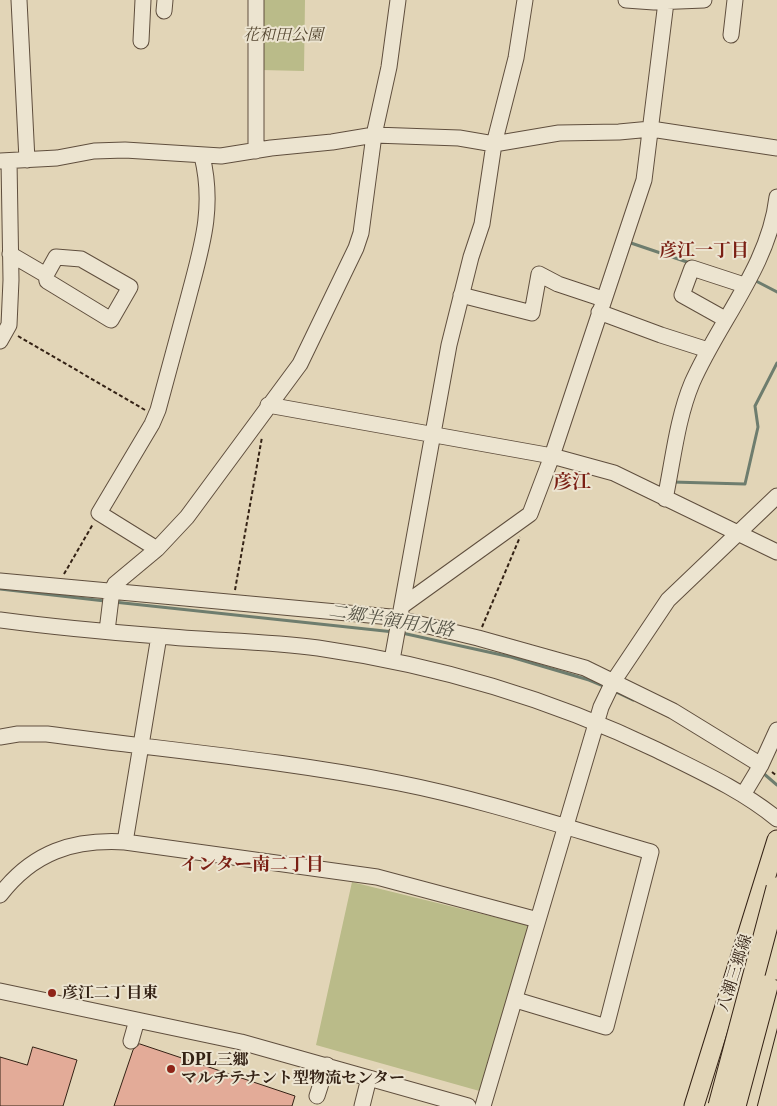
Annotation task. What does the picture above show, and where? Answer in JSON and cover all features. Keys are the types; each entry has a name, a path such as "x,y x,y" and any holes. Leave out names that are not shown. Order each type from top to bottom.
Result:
{"highway":[{"path":"706,1106 752,959 776,894"},
{"path":"719,1106 776,894"},
{"path":"735,1106 777,947"}],"main road":[{"name":"八潮三郷線","path":"694,1106 777,840"},
{"path":"747,1106 777,992"}],"street":[{"path":"18,0 27,160"},
{"path":"141,41 144,0"},
{"path":"256,0 256,151"},
{"path":"108,624 112,590 121,578 157,549 196,506 268,405 300,364 359,240 374,135 389,67 398,0"},
{"path":"393,653 449,345 461,295 482,224 494,144 516,58 525,0"},
{"path":"626,0 704,0"},
{"path":"731,35 735,0"},
{"path":"401,612 530,514 552,456 644,180 665,1"},
{"path":"4,336 11,280 5,161 57,158 94,151 125,150 202,156 239,154 374,135 459,138 494,144 558,133 619,132 651,129 777,148"},
{"path":"157,549 100,514 156,417 203,244 206,212 206,173 202,156"},
{"path":"665,499 685,401 708,350 768,239 777,197"},
{"path":"10,254 46,275"},
{"path":"56,257 81,259 130,287 111,320 47,281 46,275 56,257"},
{"path":"725,319 682,296 692,268 744,286"},
{"path":"461,295 532,313 539,274 661,335 708,350"},
{"path":"268,405 552,456 614,473 777,552"},
{"path":"484,1106 603,702 613,682 668,600 777,496"},
{"path":"0,581 233,601 401,612 478,638 585,668 673,711 761,765"},
{"path":"0,620 108,624 159,636 393,653 508,690 596,723 674,759 746,789 777,820"},
{"path":"125,842 159,636"},
{"path":"746,789 761,765 777,730"},
{"path":"0,737 18,734 47,734 298,767 400,783 652,852 606,1026 516,1000"},
{"path":"0,894 14,877 41,858 59,849 82,842 125,842 377,877 538,920"},
{"path":"0,991 241,1042 468,1106"},
{"path":"718,1028 777,992"},
{"path":"131,1041 137,1020"},
{"path":"714,1106 722,1080 728,1070 762,1048"},
{"path":"317,1096 326,1065"},
{"path":"362,1106 369,1078"}],"path":[{"path":"4,336 156,417"},
{"path":"233,601 263,434"},
{"path":"56,586 100,514"},
{"path":"478,638 530,514"}],"green space":[{"name":"花和田公園","path":"262,0 305,0 304,71 261,70"},
{"path":"352,882 531,926 483,1092 316,1045"}],"building":[{"name":"DPL三郷 マルチテナント型物流センター","path":"140,1044 295,1096 292,1106 114,1106 133,1050"},
{"path":"33,1047 77,1060 63,1106 0,1106 0,1057 27,1065"}],"waterway":[{"path":"628,242 690,263"},
{"path":"754,280 777,292"},
{"path":"672,482 745,484 758,427 755,406 777,363"},
{"name":"二郷半領用水路","path":"0,589 105,601"},
{"name":"二郷半領用水路","path":"114,602 394,632"},
{"name":"二郷半領用水路","path":"402,633 511,657 589,680 606,687"},
{"name":"二郷半領用水路","path":"614,691 633,700"},
{"name":"二郷半領用水路","path":"763,773 777,785"}],"place":[{"name":"彦江二丁目東","path":"52,993"},
{"name":"DPL三郷 マルチテナント型物流センター","path":"171,1069"}],"district":[{"name":"彦江一丁目","path":"704,251"},
{"name":"彦江","path":"572,483"},
{"name":"インター南二丁目","path":"252,865"}]}
